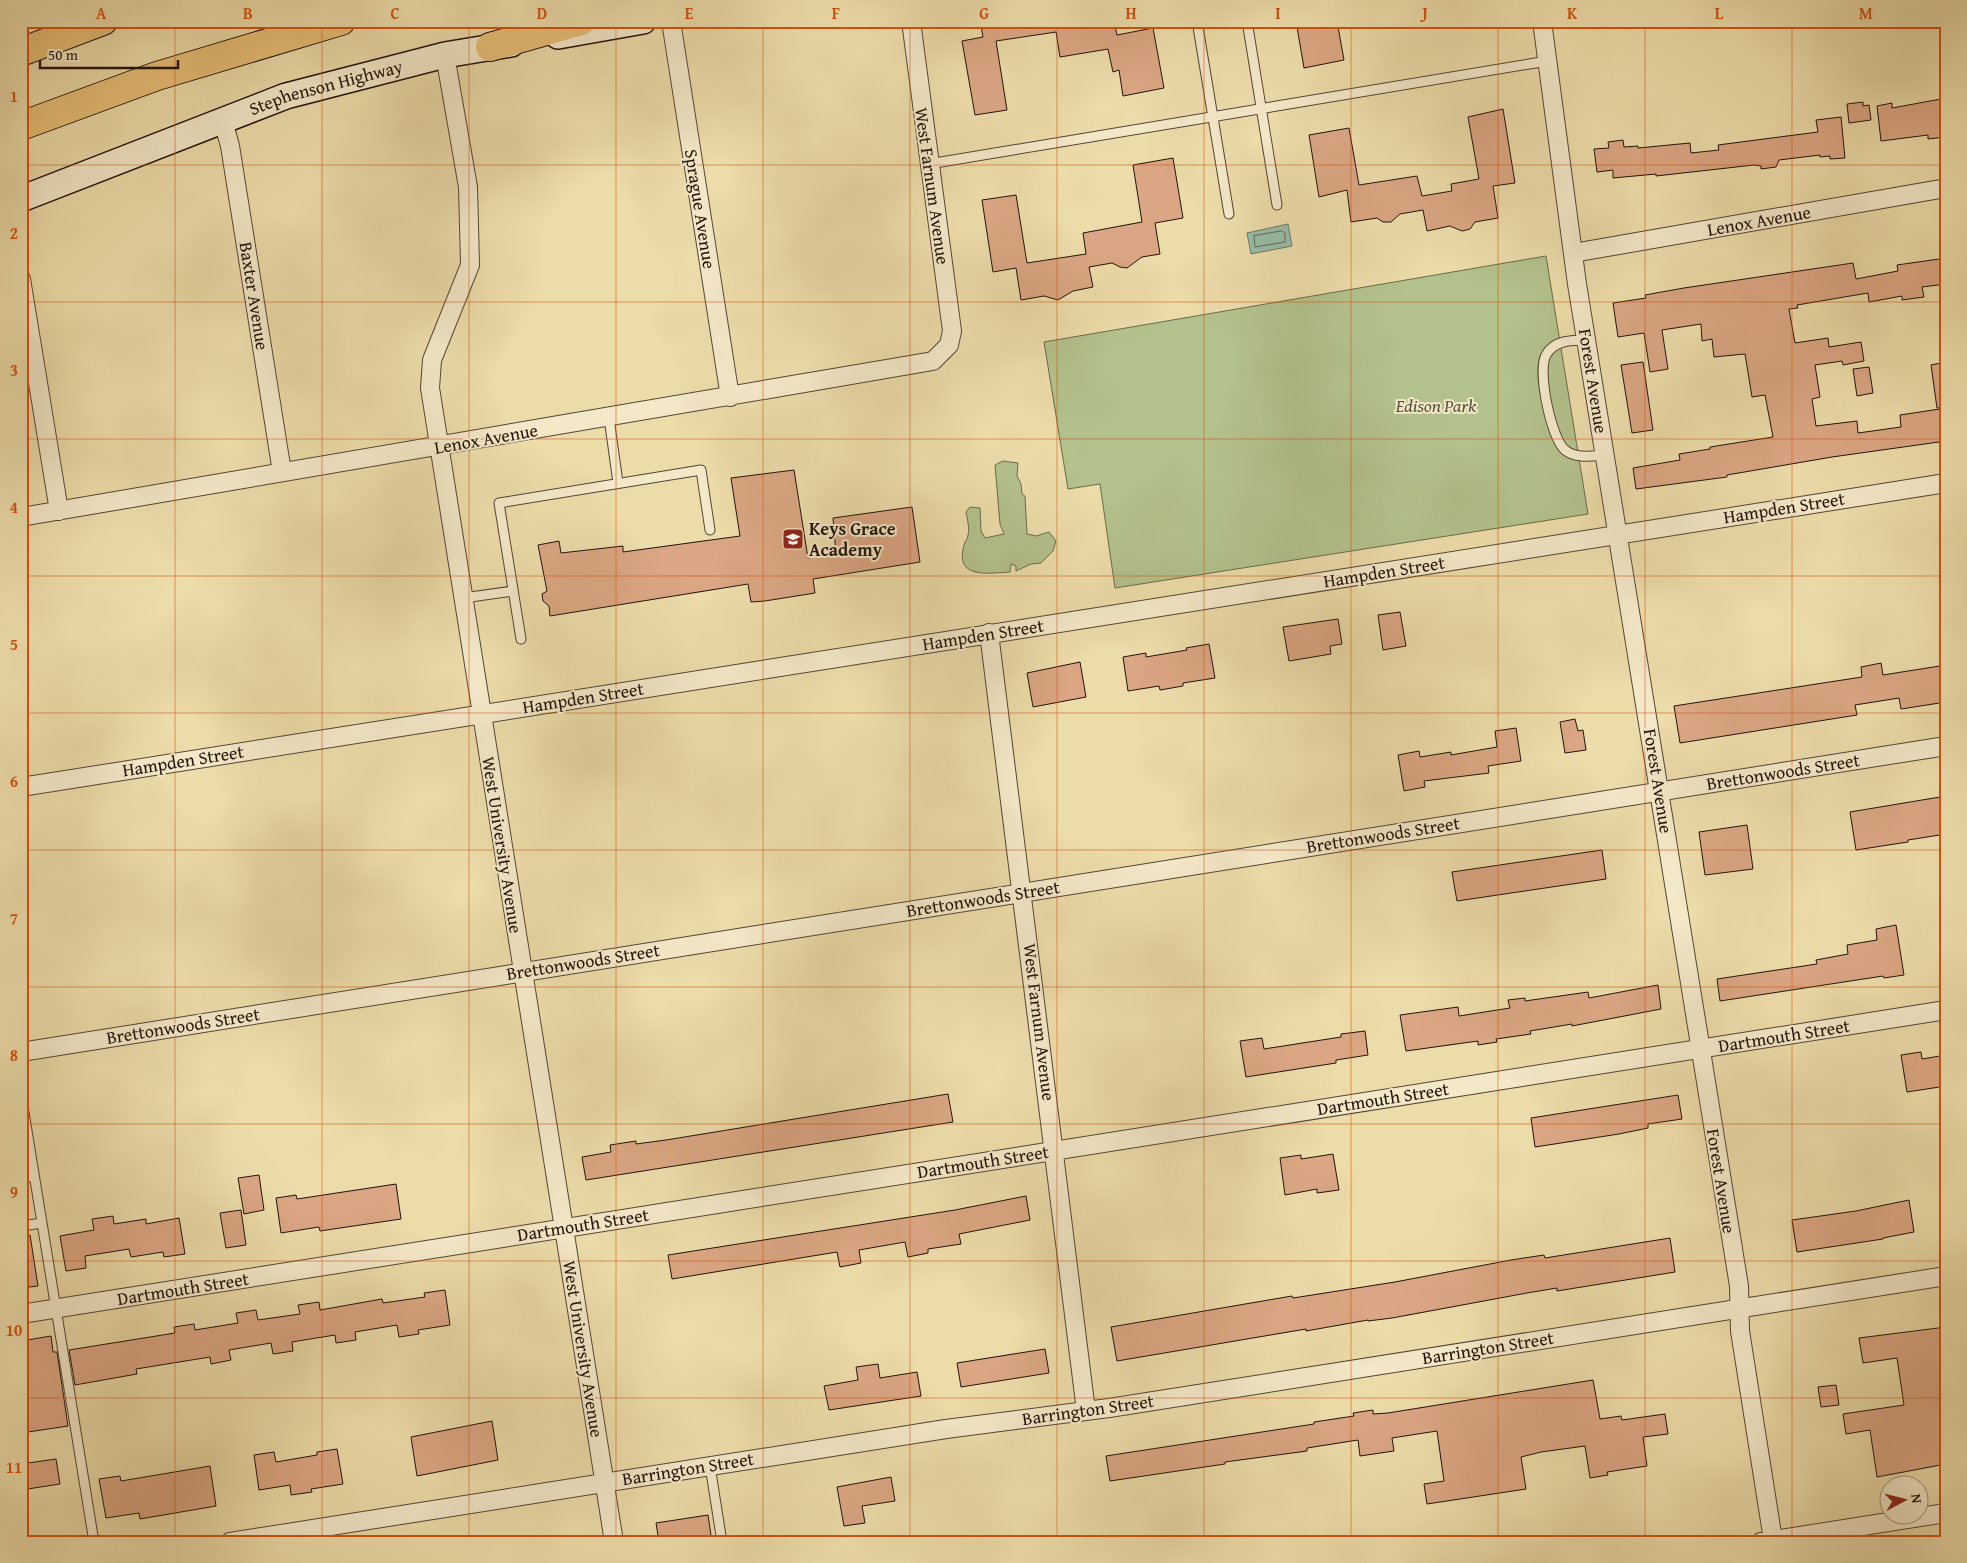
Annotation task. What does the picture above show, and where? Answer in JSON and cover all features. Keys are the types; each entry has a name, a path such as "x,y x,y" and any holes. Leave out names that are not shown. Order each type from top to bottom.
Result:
{"highway":[{"path":"21,52 103,21"},
{"path":"21,126 157,76 341,21"},
{"path":"490,47 581,21"}],"main road":[{"name":"Stephenson Highway","path":"21,198 286,96 445,55 643,21"}],"street":[{"name":"Sprague Avenue","path":"671,21 730,397"},
{"name":"West Farnum Avenue","path":"911,21 952,331 946,350"},
{"name":"Forest Avenue","path":"1542,21 1572,253 1619,534 1739,1286 1738,1308 1767,1541"},
{"name":"West University Avenue","path":"445,55 468,187 470,265 432,360 430,388 614,1542"},
{"name":"Baxter Avenue","path":"223,120 230,146 282,472"},
{"name":"Lenox Avenue","path":"1572,253 1946,188"},
{"path":"21,279 58,511"},
{"name":"Lenox Avenue","path":"21,517 927,363 933,361 946,350"},
{"name":"Hampden Street","path":"21,787 1946,483"},
{"name":"West Farnum Avenue","path":"990,634 1086,1411"},
{"name":"Brettonwoods Street","path":"21,1052 1946,746"},
{"name":"Dartmouth Street","path":"21,1314 1946,1010"},
{"name":"Barrington Street","path":"230,1542 946,1429 1086,1411 1946,1276"},
{"path":"1767,1541 1946,1513"}],"lane":[{"path":"1197,21 1229,214"},
{"path":"1247,21 1277,205"},
{"path":"929,164 1547,61"},
{"path":"1586,340 1563,340 1546,353 1543,365 1545,393 1557,442 1574,456 1605,455"},
{"path":"609,418 618,483"},
{"path":"521,639 499,503 701,470 710,530"},
{"path":"463,598 513,591"},
{"path":"21,1095 55,1309 61,1330 94,1542"},
{"path":"21,1178 34,1176"},
{"path":"21,1226 42,1223"},
{"path":"710,1466 722,1542"}],"green space":[{"name":"Edison Park","path":"1546,256 1588,514 1115,588 1100,484 1068,489 1044,342"},
{"path":"1003,461 1018,463 1017,476 1021,484 1022,494 1025,496 1027,534 1036,536 1049,532 1056,541 1053,551 1041,563 1031,564 1016,571 1016,566 1011,564 1010,572 981,573 967,568 963,562 962,554 969,533 966,512 970,507 980,508 981,531 985,538 1004,534 1000,524 995,465"}],"water":[{"path":"1288,224 1292,246 1251,254 1247,233"}],"building":[{"path":"980,21 1114,21 1117,35 1153,28 1164,88 1123,96 1119,70 1113,72 1108,49 1060,57 1056,32 996,41 1007,110 975,115 962,41 983,37"},
{"path":"1296,21 1337,21 1344,60 1304,68"},
{"path":"1941,99 1945,137 1928,139 1928,135 1881,141 1877,106 1892,103 1892,108"},
{"path":"1863,102 1863,106 1869,105 1871,120 1849,123 1847,104"},
{"path":"1503,109 1515,183 1493,186 1498,218 1475,222 1470,229 1462,231 1450,226 1427,231 1423,210 1400,214 1391,222 1383,222 1377,218 1351,222 1347,190 1319,197 1309,135 1349,128 1359,185 1417,176 1422,196 1452,191 1451,184 1479,179 1468,117"},
{"path":"1841,117 1845,158 1830,159 1830,156 1820,157 1820,155 1779,160 1776,167 1761,169 1761,166 1754,165 1656,176 1656,174 1613,178 1613,170 1597,172 1594,149 1609,148 1608,142 1623,140 1624,147 1638,146 1638,148 1690,143 1691,153 1719,150 1718,145 1818,132 1816,120"},
{"path":"1173,158 1183,218 1155,223 1160,254 1142,257 1127,268 1112,263 1089,267 1093,287 1073,291 1058,300 1044,296 1021,300 1016,268 993,272 982,200 1016,195 1027,263 1086,254 1083,233 1142,222 1133,165"},
{"path":"1946,258 1946,284 1922,287 1924,297 1902,300 1902,296 1869,302 1868,293 1797,305 1798,308 1789,309 1795,343 1828,338 1829,347 1861,342 1864,361 1843,365 1842,361 1815,365 1820,397 1812,399 1816,426 1857,421 1858,433 1901,427 1900,415 1946,408 1946,441 1832,457 1727,475 1727,477 1636,489 1633,468 1680,460 1679,454 1710,449 1710,447 1773,437 1765,395 1752,397 1745,354 1714,357 1712,339 1702,341 1701,324 1662,330 1668,369 1650,372 1644,333 1618,337 1613,303 1646,298 1645,295 1684,288 1853,263 1856,279 1898,271 1897,265"},
{"path":"1643,362 1653,430 1632,433 1621,365"},
{"path":"1946,362 1946,407 1937,408 1931,365"},
{"path":"1869,367 1873,393 1857,396 1853,369"},
{"path":"794,470 808,558 836,554 833,518 912,507 920,562 813,579 815,593 765,601 751,602 748,584 550,616 549,606 543,601 542,594 547,591 538,545 559,541 561,553 623,546 623,552 740,536 731,478"},
{"path":"1400,612 1406,646 1383,650 1378,615"},
{"path":"1338,619 1342,644 1330,646 1331,654 1289,661 1283,627"},
{"path":"1209,644 1215,678 1183,683 1183,686 1160,690 1159,686 1128,691 1123,657 1146,653 1146,657"},
{"path":"1080,662 1086,697 1033,707 1027,673"},
{"path":"1881,663 1883,675 1946,665 1946,702 1901,709 1899,698 1855,705 1857,715 1680,743 1674,706 1862,677 1861,667"},
{"path":"1575,719 1578,731 1583,730 1586,750 1565,753 1560,722"},
{"path":"1516,728 1521,761 1488,766 1489,773 1424,781 1425,787 1404,791 1398,755 1419,751 1420,757 1451,752 1451,755 1497,747 1495,731"},
{"path":"1946,796 1946,834 1856,850 1850,812"},
{"path":"1747,825 1753,869 1705,875 1699,832"},
{"path":"1602,850 1606,879 1457,901 1452,872"},
{"path":"1896,925 1904,975 1884,978 1883,976 1720,1001 1717,979 1817,964 1816,960 1848,954 1847,945 1877,940 1876,929"},
{"path":"1658,985 1661,1009 1572,1026 1572,1024 1530,1031 1531,1034 1496,1039 1497,1042 1478,1045 1478,1041 1406,1051 1400,1015 1458,1007 1459,1016 1510,1008 1508,1000 1525,998 1525,1001 1588,992 1589,998"},
{"path":"1365,1031 1368,1055 1336,1060 1336,1063 1246,1077 1240,1041 1262,1038 1264,1049 1341,1037 1341,1034"},
{"path":"1921,1052 1922,1059 1946,1055 1946,1086 1907,1092 1901,1055"},
{"path":"948,1094 953,1122 586,1180 582,1157 611,1152 610,1145 636,1141 636,1144 666,1140"},
{"path":"1678,1095 1682,1119 1648,1124 1648,1128 1619,1134 1535,1147 1531,1118"},
{"path":"1333,1154 1339,1190 1317,1193 1317,1189 1285,1195 1280,1158 1301,1155 1301,1159"},
{"path":"259,1175 264,1210 244,1214 238,1178"},
{"path":"396,1184 401,1219 320,1231 319,1227 281,1233 276,1198 296,1195 297,1199"},
{"path":"1026,1196 1030,1220 959,1234 961,1244 928,1249 928,1253 908,1257 905,1242 859,1250 861,1263 840,1267 837,1252 672,1279 668,1255 955,1210"},
{"path":"1909,1200 1914,1232 1883,1239 1797,1252 1792,1220 1856,1211"},
{"path":"241,1210 246,1245 226,1248 220,1213"},
{"path":"113,1216 114,1224 146,1219 146,1224 179,1218 185,1254 164,1257 163,1252 131,1257 129,1249 85,1256 86,1268 66,1271 60,1236 94,1230 92,1219"},
{"path":"30,1235 38,1286 21,1288 21,1236"},
{"path":"1670,1238 1675,1272 1557,1291 1557,1288 1392,1318 1368,1320 1306,1331 1306,1329 1117,1361 1111,1327 1292,1296 1293,1298 1395,1282 1511,1260 1544,1255 1545,1258"},
{"path":"445,1290 450,1325 418,1330 419,1334 399,1337 397,1325 355,1332 356,1340 336,1343 335,1335 292,1342 293,1351 273,1354 271,1343 229,1350 231,1360 211,1364 210,1357 136,1369 137,1374 75,1385 69,1350 175,1333 174,1327 194,1324 195,1330 238,1323 236,1313 256,1310 258,1320 300,1314 298,1305 319,1302 320,1310 382,1299 383,1303 425,1297 424,1293"},
{"path":"1946,1327 1946,1390 1943,1390 1946,1418 1942,1419 1946,1444 1946,1464 1877,1477 1870,1430 1846,1434 1843,1414 1904,1405 1897,1358 1863,1363 1859,1338"},
{"path":"51,1336 53,1352 57,1352 68,1426 28,1432 21,1386 21,1341"},
{"path":"1045,1349 1049,1373 961,1387 957,1363"},
{"path":"878,1364 880,1378 917,1372 921,1396 829,1410 824,1386 858,1380 856,1367"},
{"path":"1593,1380 1600,1419 1621,1416 1622,1420 1665,1414 1668,1434 1643,1437 1647,1466 1607,1472 1608,1475 1590,1478 1585,1446 1541,1452 1521,1457 1526,1489 1427,1504 1424,1484 1444,1481 1437,1431 1392,1438 1394,1451 1360,1456 1358,1440 1307,1448 1307,1451 1110,1481 1106,1456 1314,1424 1314,1422 1354,1416 1353,1413 1373,1410 1373,1414 1388,1413"},
{"path":"1836,1385 1839,1405 1821,1407 1818,1387"},
{"path":"492,1421 498,1460 417,1476 411,1437"},
{"path":"337,1449 343,1484 311,1489 312,1492 291,1495 290,1485 259,1490 254,1455 274,1452 276,1462 317,1455 317,1452"},
{"path":"56,1459 60,1484 21,1490 21,1464"},
{"path":"210,1466 216,1506 140,1519 139,1513 106,1518 99,1479 120,1476 121,1481"},
{"path":"891,1477 895,1501 862,1506 865,1523 844,1526 837,1487"},
{"path":"708,1515 712,1542 659,1542 656,1523"}],"place":[{"name":"Keys Grace Academy","path":"793,539"}]}
